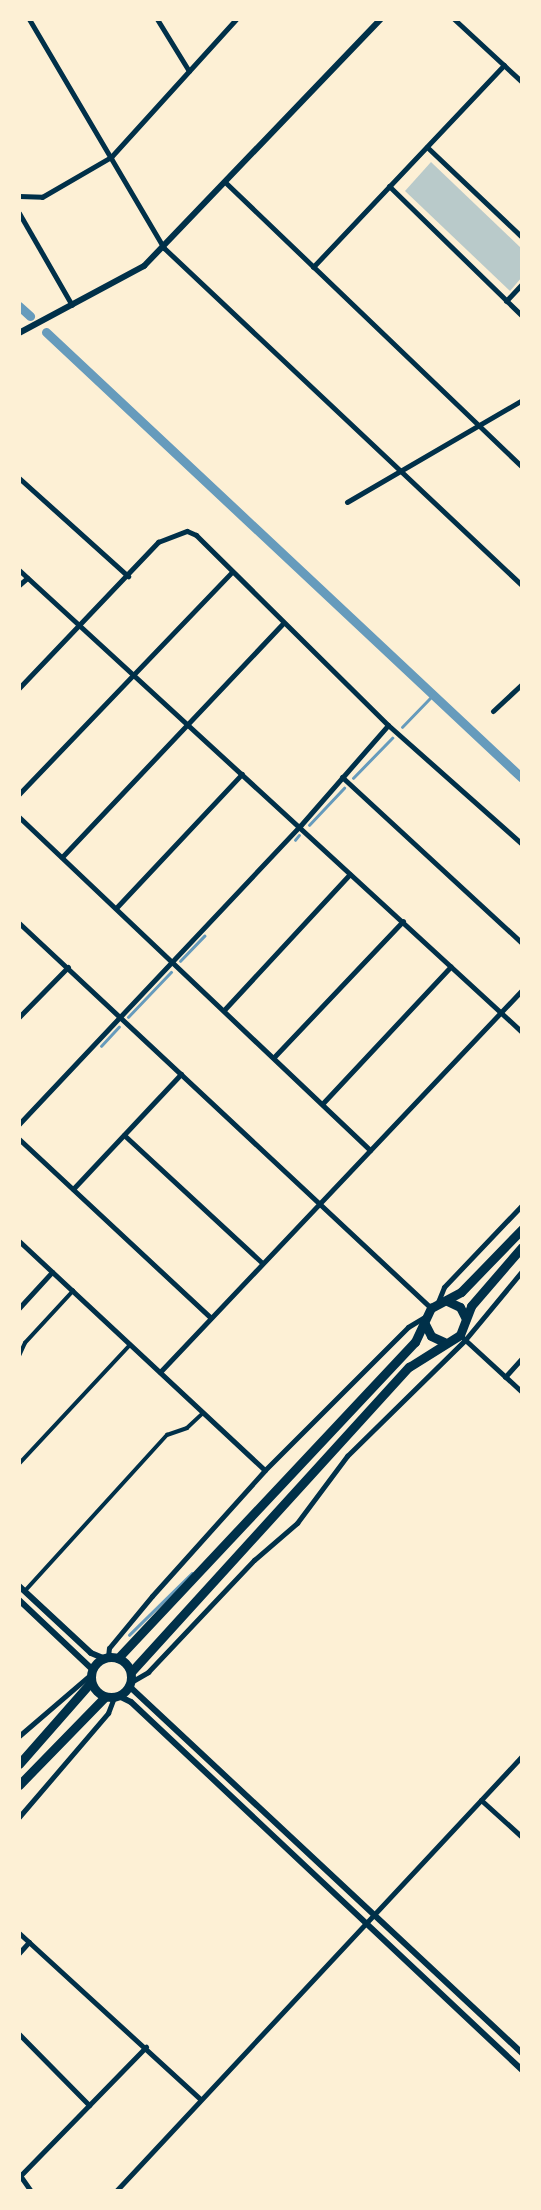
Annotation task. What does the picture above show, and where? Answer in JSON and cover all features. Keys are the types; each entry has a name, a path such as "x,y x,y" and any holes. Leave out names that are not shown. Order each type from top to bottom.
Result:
{"highway":[{"path":"19,1764 91,1675 400,1359 434,1310 472,1282 522,1229"},
{"path":"19,1785 130,1680 409,1367 444,1342 463,1338 466,1319 481,1293 522,1247"},
{"path":"434,1310 460,1307 466,1319"},
{"path":"434,1310 431,1336 444,1342"},
{"path":"110,1658 130,1680"},
{"path":"91,1675 113,1697"}],"street":[{"path":"29,19 164,247 522,584"},
{"path":"157,19 189,71"},
{"path":"19,197 42,197 111,157 236,19"},
{"path":"19,333 128,276 164,247 382,19"},
{"path":"454,19 522,82"},
{"path":"313,267 504,65"},
{"path":"428,147 522,237"},
{"path":"226,183 522,467"},
{"path":"389,186 522,316"},
{"path":"19,214 72,305"},
{"path":"506,302 522,284"},
{"path":"347,502 522,400"},
{"path":"19,478 128,576"},
{"path":"19,688 158,542 177,531 196,535 231,573 388,725 522,844"},
{"path":"19,570 189,723 522,1032"},
{"path":"19,794 231,573"},
{"path":"19,586 27,578"},
{"path":"62,857 284,623"},
{"path":"493,711 522,684"},
{"path":"19,1124 300,826 388,725"},
{"path":"116,908 242,774"},
{"path":"342,777 522,943"},
{"path":"19,817 172,964 275,1056 370,1150"},
{"path":"224,1010 350,874"},
{"path":"275,1056 402,921"},
{"path":"19,923 434,1310"},
{"path":"323,1103 451,966"},
{"path":"19,1017 68,967"},
{"path":"160,1372 522,990"},
{"path":"73,1189 181,1074"},
{"path":"124,1135 262,1263"},
{"path":"19,1139 211,1318"},
{"path":"203,1413 187,1428 167,1434 22,1588 91,1653 110,1658 109,1647 265,1470 408,1327 434,1310 444,1287 522,1205"},
{"path":"19,1241 265,1470"},
{"path":"522,1271 463,1338 348,1456 297,1523 254,1560 148,1672 130,1680 374,1916 522,2053"},
{"path":"19,1308 52,1272"},
{"path":"19,1356 25,1343 73,1291"},
{"path":"463,1338 522,1392"},
{"path":"19,1464 131,1345"},
{"path":"505,1377 522,1358"},
{"path":"19,1600 91,1675 19,1736"},
{"path":"19,1817 108,1713 113,1697 131,1702 522,2070"},
{"path":"116,2191 522,1756"},
{"path":"481,1800 522,1837"},
{"path":"19,1933 200,2099"},
{"path":"19,1953 29,1942"},
{"path":"19,2034 89,2105"},
{"path":"31,2191 20,2176 146,2047"}],"shaded area":[{"path":"431,162 522,249 522,277 510,291 405,191"}],"waterway":[{"path":"19,306 30,316"},
{"path":"46,332 522,778"},
{"path":"402,727 433,695"},
{"path":"353,778 392,738"},
{"path":"309,825 344,788"},
{"path":"295,840 299,835"},
{"path":"180,961 204,936"},
{"path":"128,1017 171,972"},
{"path":"101,1046 119,1027"},
{"path":"129,1635 192,1573"}]}
